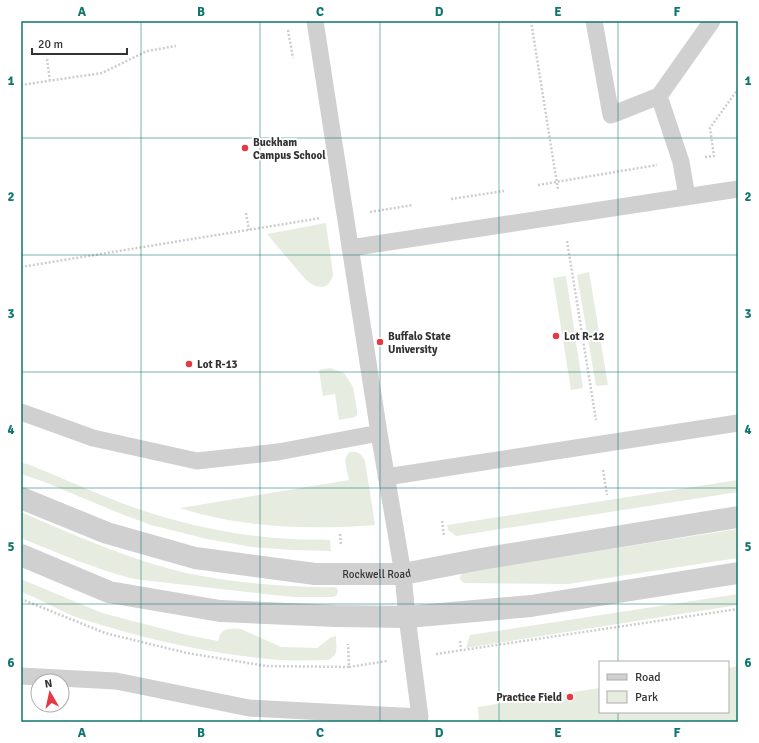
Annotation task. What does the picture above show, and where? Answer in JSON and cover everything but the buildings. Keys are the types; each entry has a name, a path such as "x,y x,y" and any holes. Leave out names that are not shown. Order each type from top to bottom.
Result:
{"street":[{"name":"Rockwell Road","path":"21,498 107,532 195,558 315,574 403,574 481,559 738,517"},
{"path":"21,555 109,592 220,611 335,616 407,617 531,606 738,573"}],"lane":[{"path":"21,676 116,681 249,708 420,719 403,574 386,477 315,21"},
{"path":"594,21 611,115 659,96 712,21"},
{"path":"659,96 681,162 687,196"},
{"path":"350,248 738,189"},
{"path":"21,412 93,438 197,461 278,452 379,433"},
{"path":"386,477 738,423"}],"path":[{"path":"531,21 559,193"},
{"path":"21,85 102,73 147,51 176,46"},
{"path":"47,59 50,81"},
{"path":"714,156 710,128 738,89"},
{"path":"538,185 657,165"},
{"path":"451,199 504,191"},
{"path":"369,212 413,205"},
{"path":"246,213 249,230"},
{"path":"21,266 318,218"},
{"path":"567,241 597,426"},
{"path":"602,463 606,495"},
{"path":"442,521 444,536"},
{"path":"21,599 105,633 187,654 266,666 350,667 387,661"},
{"path":"430,655 738,609"},
{"path":"348,638 350,667"},
{"path":"459,639 461,650"}],"green space":[{"path":"326,223 333,274 331,280 326,286 318,287 306,280 267,234"},
{"path":"589,272 608,385 596,386 577,275"},
{"path":"566,276 583,388 571,390 553,278"},
{"path":"330,368 344,373 353,387 357,410 357,415 355,417 339,420 335,394 323,396 319,370"},
{"path":"350,452 359,454 365,461 375,525 351,527 276,526 227,520 180,508 349,480 345,461"},
{"path":"21,462 135,508 157,515 201,527 246,535 291,539 330,540 331,551 252,547 207,539 151,525 21,474"},
{"path":"738,480 738,492 456,536 448,530 447,525"},
{"path":"21,512 123,554 165,568 224,580 288,586 334,587 337,588 338,592 336,596 332,597 296,597 134,579 91,566 21,538"},
{"path":"738,529 738,558 568,584 464,583 460,579 461,574 465,572"},
{"path":"21,579 102,613 187,635 218,641 221,633 224,631 229,629 241,629 281,647 317,648 330,638 336,636 336,653 329,660 281,660 255,658 179,645 128,633 64,612 21,592"},
{"path":"738,594 738,605 466,648 470,635"},
{"name":"Practice Field","path":"738,666 738,722 479,722 478,707 599,688 599,713 729,713 729,668"}],"place":[{"name":"Buckham Campus School","path":"245,148"},
{"name":"Lot R-12","path":"556,336"},
{"name":"Buffalo State University","path":"380,342"},
{"name":"Lot R-13","path":"189,364"},
{"name":"Practice Field","path":"570,697"}]}
